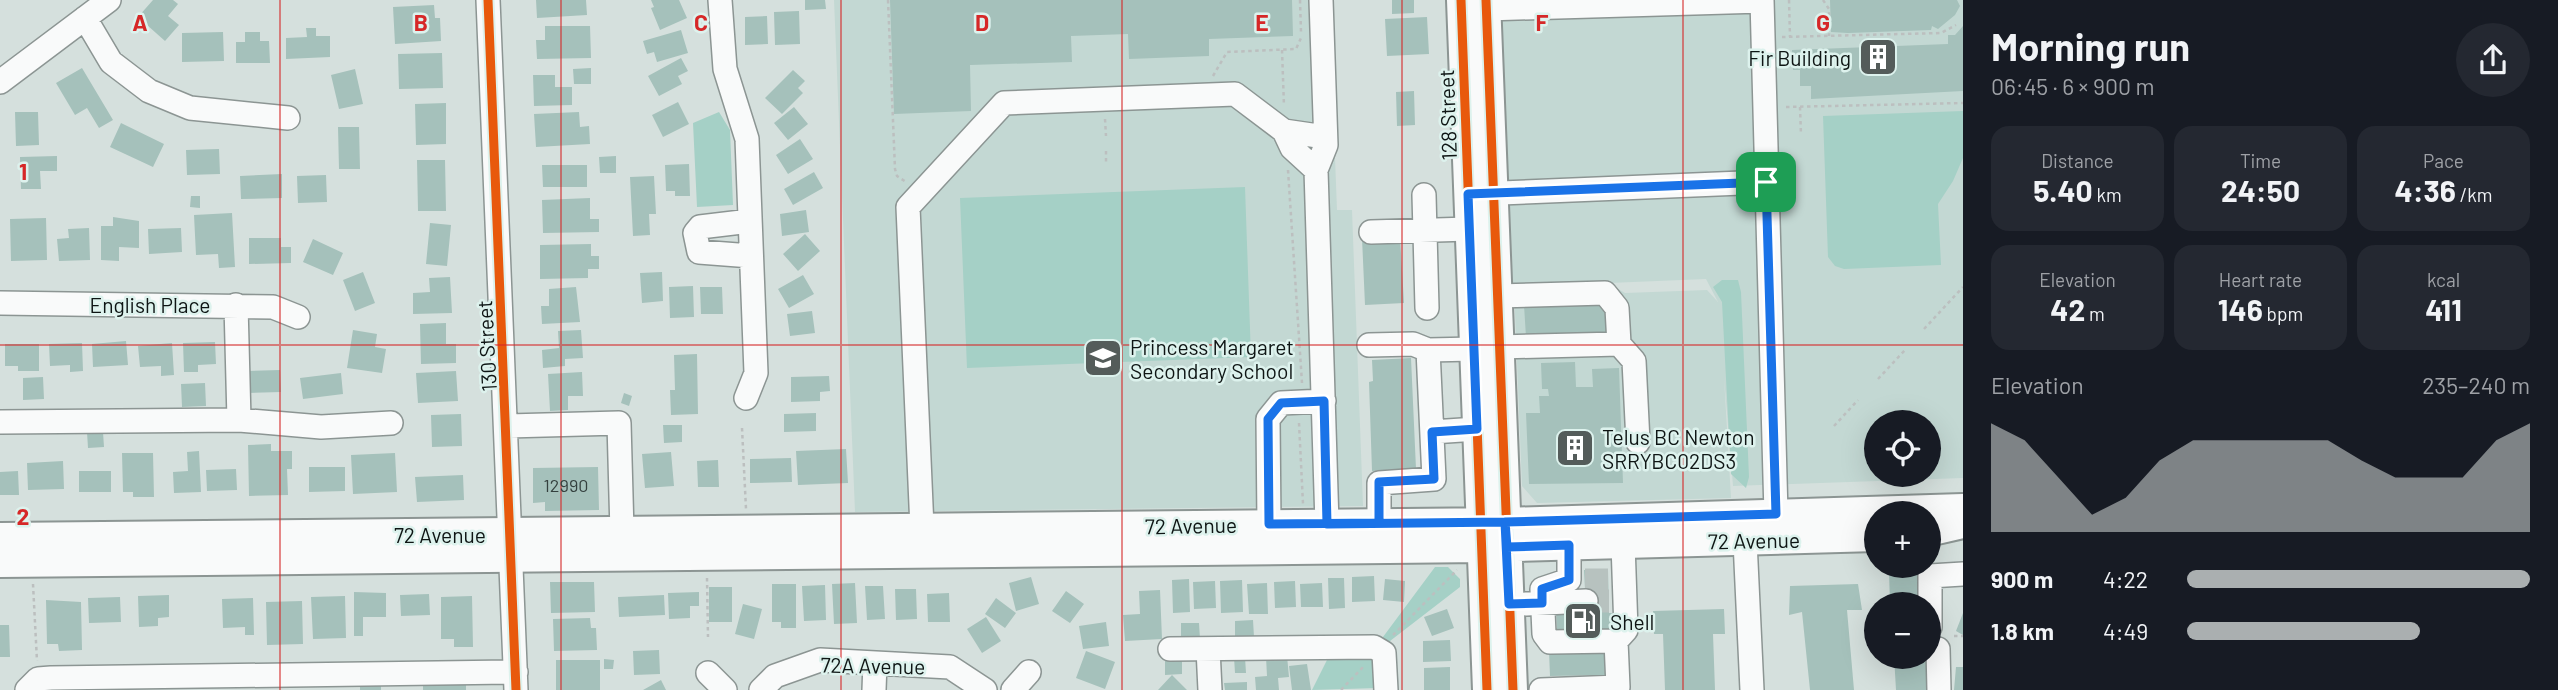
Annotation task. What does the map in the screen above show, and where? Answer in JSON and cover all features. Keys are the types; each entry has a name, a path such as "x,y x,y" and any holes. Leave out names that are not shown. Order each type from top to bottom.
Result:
{"main road":[{"name":"128 Street","path":"1478,3 1481,193 1497,296 1487,348 1477,429 1493,535 1509,604 1513,690"},
{"name":"128 Street","path":"1481,193 1469,229 1487,348 1493,535 1487,690"},
{"name":"72 Avenue","path":"0,537 512,545 876,555 1493,535 1776,514 1963,508"},
{"name":"72 Avenue","path":"0,563 512,545 622,532 1269,524 1315,517 1569,545 1864,537"},
{"path":"1941,530 1963,524"},
{"name":"72 Avenue","path":"876,555 891,544 907,541 922,528"},
{"path":"1941,533 1963,534"}],"street":[{"path":"0,82 109,0"},
{"name":"130 Street","path":"488,0 516,681"},
{"path":"720,0 725,69 747,139 756,373 746,398"},
{"path":"1315,517 1324,401 1316,170 1325,137 1321,0"},
{"path":"1478,3 1762,0 1776,514"},
{"path":"85,18 111,62 149,91 190,107 288,118"},
{"path":"922,528 908,207 1004,103 1235,94 1280,123 1313,138 1325,137"},
{"path":"1280,123 1292,148 1316,170"},
{"path":"1481,193 1766,182"},
{"path":"1424,195 1427,308"},
{"path":"750,220 700,227 695,233 695,244 699,252 751,256"},
{"path":"1371,232 1469,229"},
{"path":"1497,296 1605,293 1617,308 1619,344 1634,361 1638,442"},
{"name":"English Place","path":"0,303 236,305 273,307 298,317"},
{"path":"236,305 239,420"},
{"path":"1370,345 1413,344 1428,350 1619,344"},
{"path":"1379,523 1379,482 1434,479 1428,350"},
{"path":"1269,524 1268,419 1281,403 1324,401"},
{"path":"0,422 239,420 321,426 391,423"},
{"path":"507,426 619,423 622,532"},
{"path":"1432,432 1477,429"},
{"path":"1745,541 1752,690"},
{"path":"1601,589 1623,544"},
{"path":"1541,690 1618,687 1616,641 1626,630 1569,545"},
{"path":"1930,592 1930,576 1963,574"},
{"path":"1601,589 1542,589 1544,634 1550,642 1616,641"},
{"path":"1509,604 1542,603"},
{"path":"1170,649 1374,646 1384,653 1386,690"},
{"path":"1208,649 1210,690"},
{"name":"72A Avenue","path":"761,690 775,676 820,660 950,667 985,690"},
{"path":"874,690 875,663"},
{"path":"1938,669 1939,690"},
{"path":"1013,690 1029,672"},
{"path":"708,673 725,690"},
{"path":"32,681 51,678 516,681"}],"path":[{"path":"1209,83 1227,52 1296,49 1301,39 1300,0"},
{"path":"1789,0 1790,37"},
{"path":"1823,0 1829,9 1829,36"},
{"path":"1763,45 1779,37 1941,33 1956,24"},
{"path":"1280,123 1282,50"},
{"path":"1765,108 1963,103"},
{"path":"1800,107 1801,135"},
{"path":"1105,112 1106,136"},
{"path":"1106,151 1106,163"},
{"path":"1288,161 1302,392"},
{"path":"1924,329 1963,287"},
{"path":"1878,379 1905,350"},
{"path":"1834,426 1858,400"},
{"path":"1299,413 1315,517"},
{"path":"742,428 746,516"},
{"path":"1390,638 1459,567"},
{"path":"707,571 708,637"},
{"path":"32,576 32,681"},
{"path":"1341,690 1369,661"}],"shaded area":[{"name":"Princess Margaret Secondary School","path":"834,0 1329,0 1337,210 1352,210 1363,506 855,512"},
{"path":"1500,0 1963,0 1963,478 1941,479 1941,410 1864,410 1864,481 1733,486 1724,377 1731,498 1537,503 1522,486 1514,288 1610,284 1625,293 1707,290 1718,302 1706,279 1510,287"}],"green space":[{"path":"1963,111 1963,158 1953,181 1938,204 1941,265 1844,269 1835,266 1828,257 1823,116"},
{"path":"719,112 730,130 733,205 697,207 693,123"},
{"path":"1245,187 1251,357 967,368 960,198"},
{"path":"1722,280 1738,280 1741,292 1749,477 1746,488 1731,474 1722,302 1713,287"},
{"path":"1435,567 1448,567 1460,579 1460,587 1390,641 1380,641"},
{"path":"1329,656 1368,657 1374,662 1378,688 1312,690"}],"building":[{"path":"153,0 173,0 178,4 168,16 179,25 165,41 138,17"},
{"path":"536,0 586,0 587,15 537,18"},
{"path":"651,0 679,0 687,18 660,30 651,8 654,7"},
{"path":"805,0 825,0 826,9 805,10"},
{"path":"890,0 1292,0 1293,36 1209,39 1209,56 1129,59 1128,34 1071,36 1072,62 970,65 971,111 894,114"},
{"path":"1392,0 1414,0 1414,13 1392,14"},
{"path":"1830,0 1957,0 1960,6 1955,15 1938,29 1932,26 1931,30 1848,33 1831,32"},
{"path":"434,5 435,18 440,18 441,41 395,44 393,7"},
{"path":"799,11 800,44 775,45 774,12"},
{"path":"767,16 768,44 745,45 745,17"},
{"path":"1427,17 1429,54 1387,56 1385,19"},
{"path":"545,26 590,26 591,58 537,59 536,40 545,40"},
{"name":"Fir Building","path":"1963,26 1963,91 1811,99 1811,86 1800,86 1800,70 1793,70 1792,50 1948,44 1948,35 1955,35"},
{"path":"306,28 316,28 316,36 330,36 330,57 286,59 286,38 307,37"},
{"path":"681,30 688,53 657,62 654,52 647,54 643,41"},
{"path":"223,32 224,61 182,62 182,33"},
{"path":"245,32 260,32 260,41 269,41 270,63 236,63 236,42 245,42"},
{"path":"442,53 443,88 399,89 398,54"},
{"path":"681,58 688,71 678,76 682,84 659,96 648,76"},
{"path":"82,68 113,120 99,128 87,108 75,115 56,83"},
{"path":"591,68 591,84 574,84 573,69"},
{"path":"355,69 363,104 339,109 331,75"},
{"path":"793,70 805,81 798,88 803,93 782,114 765,98"},
{"path":"533,75 555,75 555,87 572,87 572,105 534,106"},
{"path":"1414,91 1415,125 1397,126 1396,92"},
{"path":"678,102 689,124 663,137 652,115"},
{"path":"446,103 446,144 416,145 415,104"},
{"path":"794,107 808,124 788,140 774,123"},
{"path":"15,112 38,112 39,145 16,146"},
{"path":"579,112 580,127 589,126 590,144 536,147 534,114"},
{"path":"121,123 164,144 153,167 110,147"},
{"path":"338,127 359,127 360,169 339,169"},
{"path":"800,139 813,159 788,174 776,155"},
{"path":"219,149 220,174 187,175 186,150"},
{"path":"57,156 57,171 40,171 41,189 21,189 20,157"},
{"path":"616,156 616,173 600,173 599,157"},
{"path":"417,160 445,160 446,211 418,211"},
{"path":"689,164 690,196 675,196 675,191 666,191 665,165"},
{"path":"542,165 587,165 587,187 543,187"},
{"path":"814,172 823,188 793,205 784,189"},
{"path":"282,174 282,198 241,199 240,176"},
{"path":"326,175 327,202 298,203 297,176"},
{"path":"654,176 656,214 649,214 650,235 633,236 630,177"},
{"path":"191,196 200,196 200,208 190,207"},
{"path":"590,198 590,219 599,219 599,232 543,233 542,200"},
{"path":"806,210 809,232 782,236 780,214"},
{"path":"232,213 235,267 219,268 218,254 196,255 194,215"},
{"path":"113,217 139,221 139,248 119,247 119,261 101,260 101,226 113,226"},
{"path":"46,218 47,260 11,261 10,219"},
{"path":"430,223 451,225 447,266 426,264"},
{"path":"89,228 90,260 59,261 57,239 69,238 68,229"},
{"path":"181,228 182,252 149,254 148,229"},
{"path":"805,234 820,251 798,271 783,254"},
{"path":"1400,237 1404,303 1365,305 1362,238"},
{"path":"249,238 281,238 281,247 291,247 291,263 249,264"},
{"path":"313,239 343,253 333,275 303,262"},
{"path":"591,244 591,256 599,256 599,269 588,269 588,278 540,279 540,245"},
{"path":"363,272 375,303 355,311 343,280"},
{"path":"662,272 663,301 642,303 640,273"},
{"path":"803,275 814,294 789,308 778,289"},
{"path":"450,277 452,313 413,314 413,293 430,292 429,278"},
{"path":"693,286 694,317 670,318 669,287"},
{"path":"576,287 580,322 542,324 541,306 549,306 549,289"},
{"path":"700,287 722,287 723,314 701,314"},
{"path":"1606,302 1607,333 1526,337 1524,305"},
{"path":"812,311 815,333 790,336 787,314"},
{"path":"446,323 446,344 456,344 456,363 421,364 420,324"},
{"path":"353,330 377,334 375,347 386,349 382,373 347,368"},
{"path":"581,330 583,358 565,359 565,366 543,368 542,350 559,348 558,331"},
{"path":"126,341 128,365 93,367 92,344"},
{"path":"215,342 216,364 198,365 198,372 184,372 183,343"},
{"path":"82,343 83,371 70,372 70,365 50,366 49,344"},
{"path":"172,343 174,375 161,376 161,366 140,367 138,346"},
{"path":"5,344 39,344 39,371 18,371 18,366 5,366"},
{"path":"697,354 698,414 671,415 670,390 675,390 674,355"},
{"path":"1411,358 1416,469 1372,471 1369,382 1373,381 1372,360"},
{"name":"Telus BC Newton SRRYBC02DS3","path":"1575,362 1576,387 1593,387 1592,369 1619,368 1623,483 1529,484 1526,413 1540,413 1539,396 1549,396 1548,389 1542,389 1541,363"},
{"path":"280,370 281,392 247,393 247,371"},
{"path":"456,371 458,401 418,403 416,373"},
{"path":"582,372 583,396 568,396 568,410 550,411 548,374"},
{"path":"341,373 343,394 303,399 300,378"},
{"path":"829,376 830,391 820,392 820,401 791,402 791,377"},
{"path":"43,377 44,399 23,400 23,378"},
{"path":"205,383 206,406 182,407 181,384"},
{"path":"624,393 632,396 629,406 621,403"},
{"path":"816,413 816,431 784,432 784,414"},
{"path":"461,414 462,446 432,447 431,415"},
{"path":"663,425 682,425 682,442 664,443"},
{"path":"87,432 103,432 104,447 88,448"},
{"path":"271,444 271,451 292,451 292,469 287,469 288,495 249,496 248,445"},
{"path":"846,449 848,483 798,485 796,451"},
{"path":"199,451 201,492 174,493 173,472 188,471 187,452"},
{"path":"671,452 674,486 645,488 642,454"},
{"path":"122,453 153,453 154,497 133,497 133,492 123,492"},
{"path":"395,453 397,492 353,494 351,455"},
{"path":"791,458 792,482 750,483 750,459"},
{"path":"718,460 719,487 698,487 697,461"},
{"path":"63,461 64,489 28,490 27,463"},
{"path":"309,467 345,467 345,491 309,492"},
{"path":"598,467 599,510 545,511 545,502 533,503 533,468"},
{"path":"236,469 237,490 207,491 206,470"},
{"path":"18,471 19,495 0,495 0,472"},
{"path":"79,471 111,471 111,492 79,492"},
{"path":"463,475 464,500 417,502 415,477"},
{"path":"1584,570 1608,570 1609,613 1616,613 1616,630 1557,631 1556,609 1586,608"},
{"path":"1374,576 1375,601 1352,602 1352,577"},
{"path":"1031,577 1039,604 1016,611 1009,583"},
{"path":"1328,578 1344,578 1345,608 1329,609"},
{"path":"1889,578 1922,578 1922,592 1890,592"},
{"path":"1189,579 1190,612 1173,613 1172,580"},
{"path":"1385,579 1405,581 1404,602 1383,600"},
{"path":"1242,580 1243,612 1221,613 1220,581"},
{"path":"1215,581 1216,608 1194,609 1193,582"},
{"path":"1295,581 1296,607 1275,608 1274,582"},
{"path":"550,582 594,582 595,612 551,613"},
{"path":"855,583 857,623 834,624 832,584"},
{"path":"1267,583 1268,614 1249,614 1247,584"},
{"path":"1322,583 1323,607 1301,607 1300,584"},
{"path":"772,584 796,584 796,628 781,628 781,622 772,622"},
{"path":"1858,584 1862,610 1847,610 1854,690 1810,690 1802,612 1789,615 1790,586"},
{"path":"825,585 826,620 804,621 802,586"},
{"path":"865,586 883,586 885,619 867,620"},
{"path":"709,587 732,587 732,622 709,622"},
{"path":"895,589 916,589 917,619 896,620"},
{"path":"1160,590 1162,639 1125,641 1123,615 1140,614 1139,591"},
{"path":"1066,591 1084,604 1070,623 1052,611"},
{"path":"354,592 386,593 386,617 363,617 363,636 354,636"},
{"path":"699,592 699,606 690,606 690,618 669,619 668,593"},
{"path":"949,593 950,622 928,622 927,594"},
{"path":"429,594 430,615 401,616 400,595"},
{"path":"169,595 169,617 158,618 158,626 139,627 138,596"},
{"path":"664,595 665,615 619,617 618,597"},
{"path":"345,596 346,638 313,639 311,597"},
{"path":"472,596 473,647 454,647 454,639 441,639 441,597"},
{"path":"120,597 121,622 89,623 88,598"},
{"path":"253,598 254,635 245,635 245,627 223,628 222,599"},
{"path":"996,598 1016,613 1005,628 985,614"},
{"path":"46,600 81,602 82,650 59,651 58,644 47,644"},
{"path":"302,601 303,644 267,645 266,602"},
{"path":"743,604 762,609 754,639 735,634"},
{"path":"1447,609 1454,628 1432,636 1424,617"},
{"path":"1724,609 1725,634 1713,634 1715,690 1665,690 1663,634 1654,634 1653,611"},
{"path":"1963,613 1963,635 1956,631"},
{"path":"986,617 1001,641 982,653 967,629"},
{"path":"590,618 591,628 596,628 597,650 554,651 553,619"},
{"path":"1253,620 1254,637 1235,638 1235,621"},
{"path":"1106,622 1109,646 1083,649 1079,626"},
{"path":"1181,623 1199,623 1200,639 1181,639"},
{"path":"0,625 9,625 10,657 0,657"},
{"path":"1450,640 1451,661 1423,662 1423,641"},
{"path":"1604,649 1605,675 1550,676 1549,651"},
{"path":"659,650 660,674 634,675 633,651"},
{"path":"1086,651 1115,662 1105,689 1076,678"},
{"path":"1287,656 1289,677 1278,678 1279,690 1256,690 1255,677 1267,676 1266,657"},
{"path":"1165,657 1182,657 1182,674 1165,675"},
{"path":"1234,657 1245,657 1246,673 1235,673"},
{"path":"604,659 614,660 613,669 604,669"},
{"path":"556,660 600,660 600,690 556,690"},
{"path":"1307,664 1311,690 1292,690 1289,666"},
{"path":"1450,667 1450,690 1424,690 1424,668"},
{"path":"1956,667 1963,667 1963,690 1954,690"},
{"path":"1895,669 1927,669 1928,690 1896,690"},
{"path":"1172,675 1187,690 1158,690"},
{"path":"661,680 666,690 643,690"},
{"path":"466,681 466,690 423,690 423,683"},
{"path":"1247,682 1247,690 1225,690 1224,683"},
{"path":"381,685 381,690 360,690 360,686"}],"tunnel":[{"path":"1585,580 1608,580"},
{"path":"1586,601 1609,601"}],"cycle path":[{"path":"488,0 516,690"},
{"path":"1461,0 1487,690"},
{"path":"1486,0 1513,690"}],"place":[{"name":"Fir Building","path":"1878,57"},
{"name":"Princess Margaret Secondary School","path":"1103,358"},
{"name":"Telus BC Newton SRRYBC02DS3","path":"1575,448"},
{"name":"Shell","path":"1583,621"}],"route":[{"path":"1766,182 1468,194 1477,429 1432,432 1434,479 1379,482 1379,523 1327,524 1269,524 1268,419 1281,403 1324,401 1327,524 1505,522 1507,547 1569,545 1569,580 1542,589 1542,603 1509,604 1505,522 1776,514 1766,182"}]}
